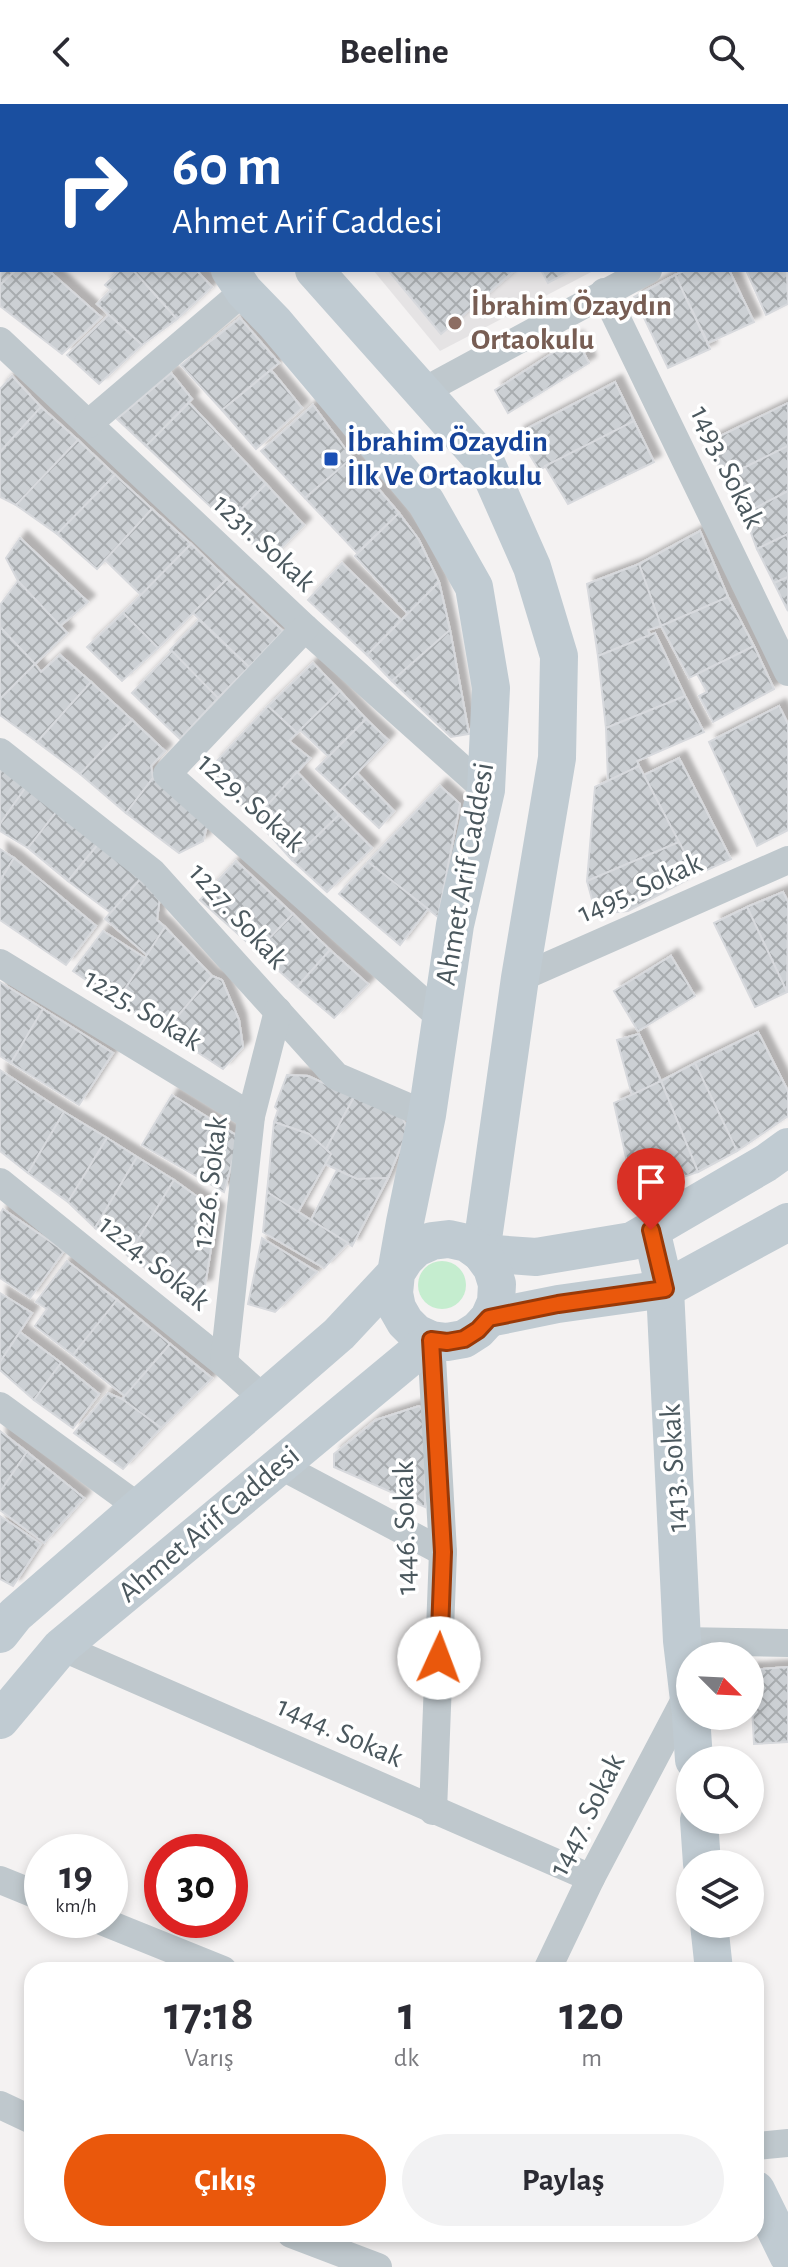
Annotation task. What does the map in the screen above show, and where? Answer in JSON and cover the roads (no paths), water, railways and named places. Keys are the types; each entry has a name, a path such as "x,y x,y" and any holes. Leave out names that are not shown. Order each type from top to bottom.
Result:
{"main road":[{"path":"316,272 486,463 532,567 559,656 557,758 520,978 481,1253 492,1268 497,1284 496,1302 489,1318 464,1339 447,1342 431,1340"},
{"name":"Ahmet Arif Caddesi","path":"0,1720 61,1647 431,1340 416,1333 405,1322 397,1308 394,1293 427,1115 455,925 486,790 491,688 474,587 426,502 237,280"},
{"name":"Ahmet Arif Caddesi","path":"5,1618 140,1508 339,1334 416,1248 432,1241 449,1239 467,1243 481,1253 536,1257 632,1241 788,1147"},
{"path":"489,1318 558,1304 665,1289 788,1222"},
{"name":"1413. Sokak","path":"651,1230 665,1289 682,1641"},
{"path":"711,1938 713,1962"},
{"path":"764,2206 788,2255"}],"street":[{"path":"422,392 644,272"},
{"path":"88,424 237,280"},
{"name":"1493. Sokak","path":"604,292 788,672"},
{"name":"1231. Sokak","path":"0,341 305,628 486,790"},
{"name":"1229. Sokak","path":"305,628 167,774 440,1017"},
{"name":"1227. Sokak","path":"0,752 152,872 336,1076 427,1115"},
{"name":"1495. Sokak","path":"520,978 788,860"},
{"name":"1225. Sokak","path":"0,963 251,1116"},
{"name":"1226. Sokak","path":"224,1363 251,1116 278,1011"},
{"name":"1224. Sokak","path":"0,1182 224,1363 264,1399"},
{"name":"1446. Sokak","path":"431,1340 443,1552 433,1811"},
{"path":"0,1406 140,1508"},
{"path":"279,1465 443,1552"},
{"path":"682,1641 788,1643"},
{"name":"1444. Sokak","path":"61,1647 591,1878"},
{"name":"1447. Sokak","path":"551,1962 591,1878 676,1729"},
{"path":"0,1880 24,1890"},
{"path":"128,1932 203,1962"},
{"path":"0,2105 24,2116"},
{"path":"764,2145 788,2143"},
{"path":"312,2242 378,2267"}],"place":[{"name":"İbrahim Özaydın Ortaokulu","path":"455,323"},
{"name":"İbrahim Özaydin İlk Ve Ortaokulu","path":"331,459"}]}
